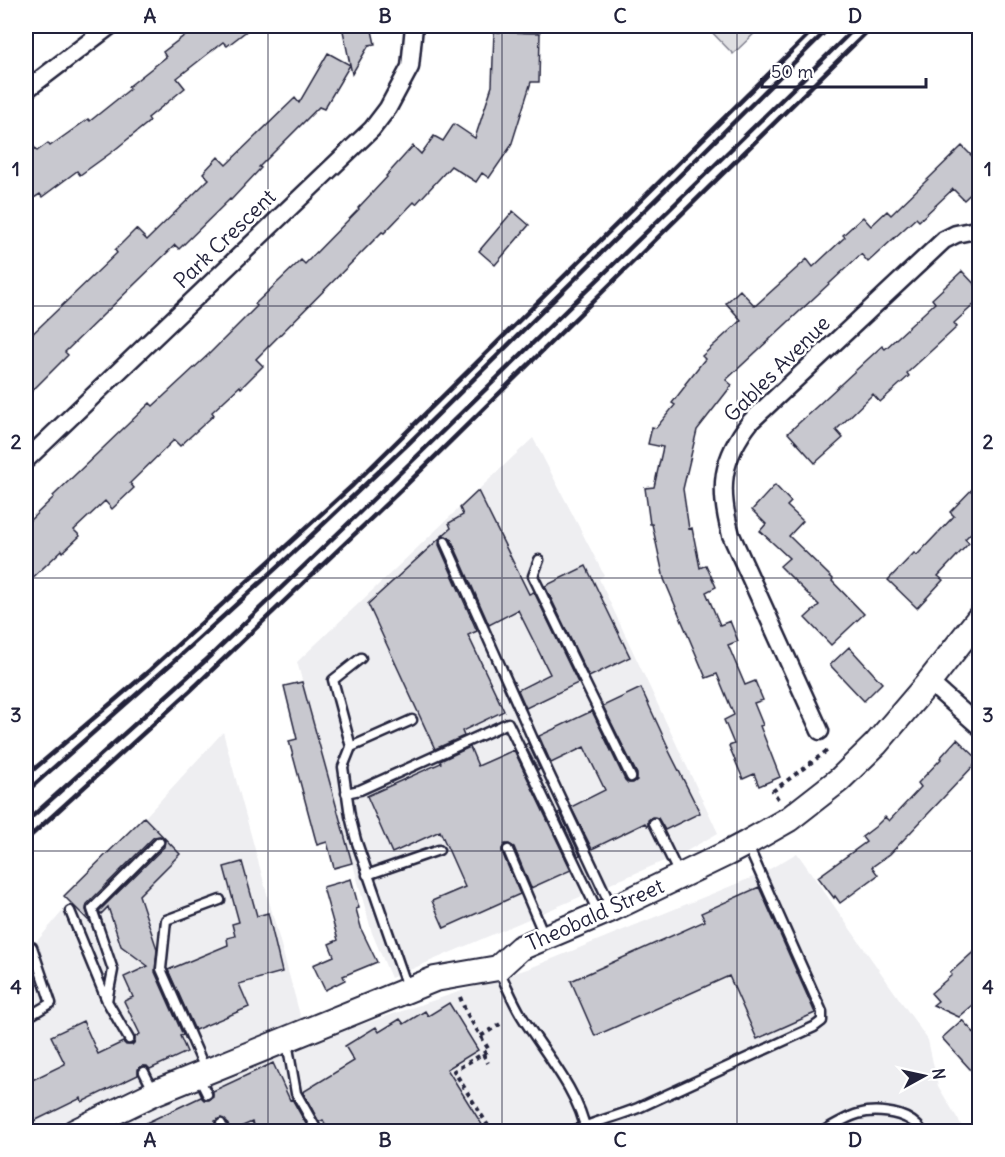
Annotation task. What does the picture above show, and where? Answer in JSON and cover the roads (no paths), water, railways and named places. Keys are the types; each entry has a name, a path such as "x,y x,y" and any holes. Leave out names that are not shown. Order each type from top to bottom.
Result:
{"street":[{"path":"26,90 110,26"},
{"name":"Park Crescent","path":"26,460 372,129 388,108 410,67 414,26"},
{"name":"Gables Avenue","path":"820,731 731,535 723,497 729,454 751,421 944,240 956,234 980,229"},
{"name":"Theobald Street","path":"498,968 520,948 606,912 680,877 789,819 839,780 876,744 980,617"},
{"path":"929,682 980,727"},
{"path":"74,1131 149,1083 204,1080 287,1039 435,979 498,968"}],"lane":[{"path":"445,542 531,735 606,912"},
{"path":"539,560 533,576 631,777"},
{"path":"361,658 333,680 351,747 343,767 346,793 350,816 367,874 408,990"},
{"path":"351,747 412,720"},
{"path":"346,793 360,790 508,723 606,912"},
{"path":"654,823 680,877"},
{"path":"107,1001 113,970 92,909 159,842"},
{"path":"571,1131 585,1129 638,1108 814,1027 822,1021 822,1012 816,997 747,843"},
{"path":"367,874 439,850"},
{"path":"508,850 545,937"},
{"path":"204,1080 161,969 166,920 220,900"},
{"path":"70,911 107,1001 129,1040"},
{"path":"26,1018 51,1004 32,947"},
{"path":"498,968 519,1012 572,1093 585,1129"},
{"path":"287,1039 296,1093 318,1131"},
{"path":"822,1131 846,1118 869,1110 904,1117 923,1131"}],"railway":[{"path":"26,776 150,670 353,485 817,26"},
{"path":"26,792 295,551 409,443 831,26"},
{"path":"26,822 205,661 857,26"},
{"path":"26,840 190,691 401,490 873,26"}]}
